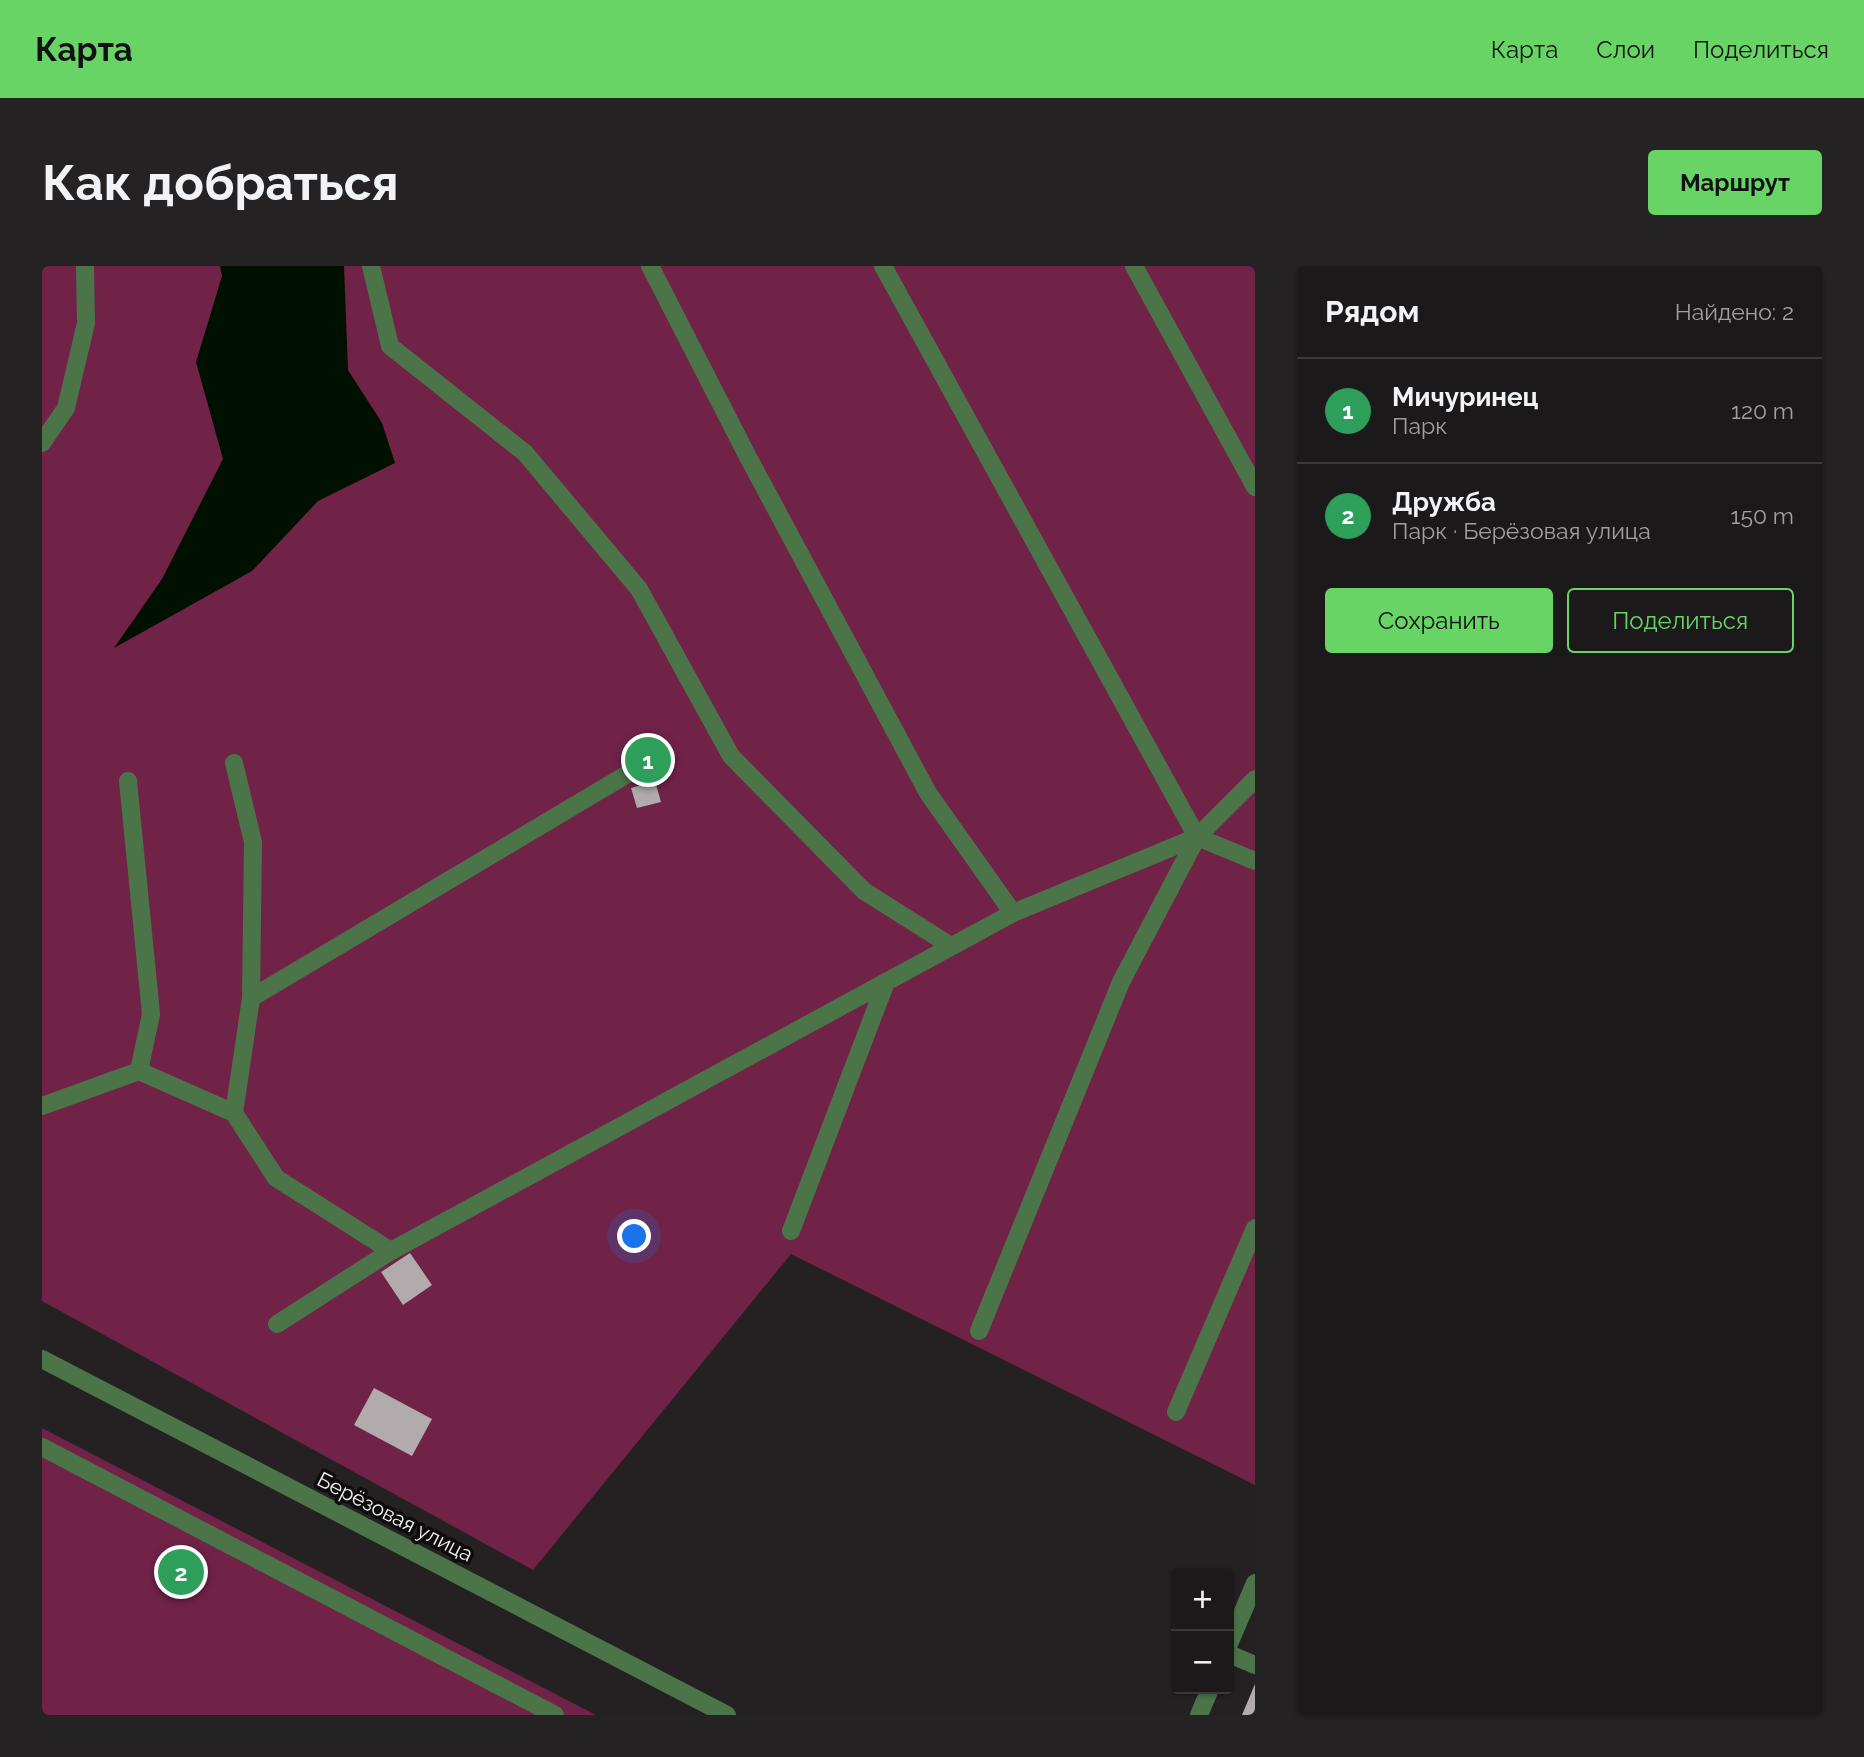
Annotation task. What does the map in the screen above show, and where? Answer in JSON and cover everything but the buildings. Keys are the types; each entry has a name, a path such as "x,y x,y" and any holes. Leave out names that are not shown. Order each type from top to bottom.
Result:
{"street":[{"path":"42,443 66,408 69,396 86,323 85,266"},
{"path":"370,266 390,346 525,453 639,589 731,756 864,891 951,946"},
{"path":"650,266 753,467 928,793 1013,913"},
{"path":"883,266 1197,837 1255,861"},
{"path":"1134,266 1255,487"},
{"path":"251,998 661,754"},
{"path":"234,763 253,842 251,998 234,1113"},
{"path":"979,1331 1121,982 1197,837 1255,779"},
{"path":"128,781 151,1014 139,1070"},
{"path":"277,1324 391,1251 1013,913 1197,837"},
{"path":"791,1231 886,982"},
{"path":"42,1106 139,1070 234,1113 276,1178 391,1251"},
{"path":"1176,1412 1255,1228"},
{"name":"Берёзовая улица","path":"42,1359 727,1715"},
{"path":"42,1447 555,1715"},
{"path":"1234,1632 1255,1583"},
{"path":"1234,1656 1255,1665"},
{"path":"1199,1715 1208,1694"}],"shaded area":[{"path":"42,266 1255,266 1255,1485 791,1254 533,1570 42,1301"},
{"path":"220,266 344,266 348,370 382,423 395,463 318,501 252,571 114,648 162,579 223,459 196,362 222,276"},
{"path":"42,1428 596,1715 42,1715"}],"place":[{"name":"Мичуринец","path":"648,760"},
{"name":"Дружба","path":"181,1572"}]}
